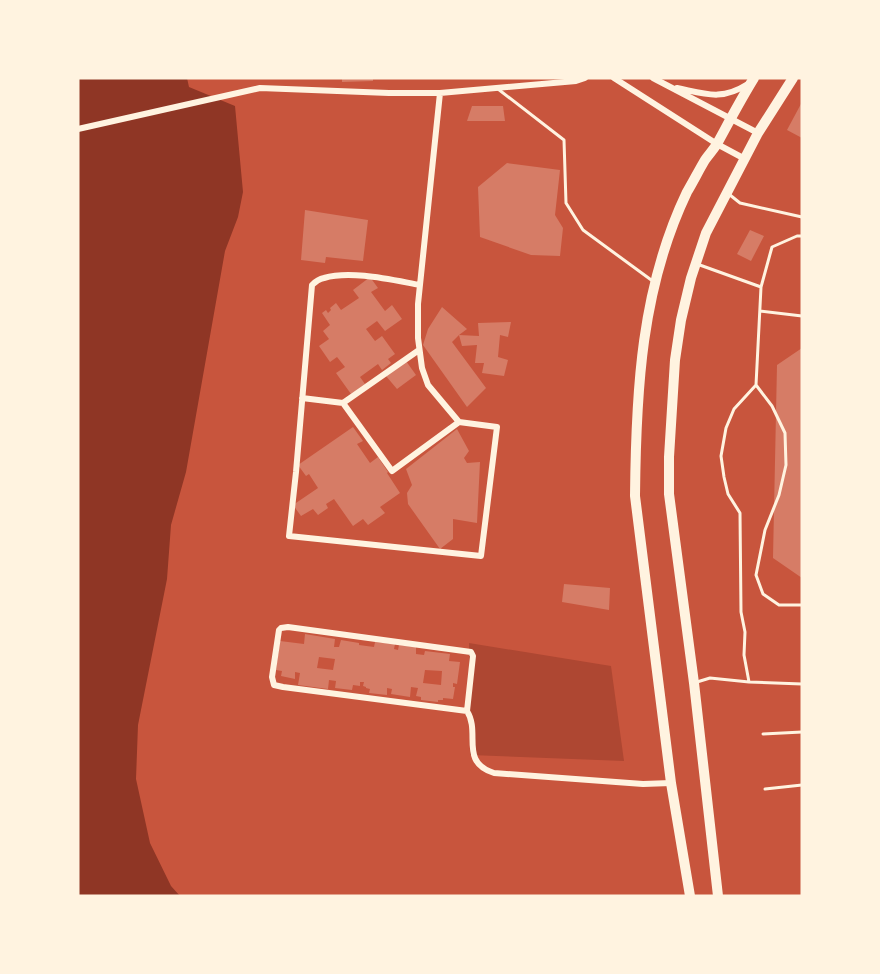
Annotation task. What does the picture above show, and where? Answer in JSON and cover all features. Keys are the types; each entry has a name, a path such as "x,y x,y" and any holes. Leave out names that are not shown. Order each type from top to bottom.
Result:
{"main road":[{"path":"718,896 694,683 669,494 675,360 681,320 706,233 758,133 793,78"},
{"path":"690,896 671,783 635,496 641,357 655,283 675,221 705,160 717,144 753,80"}],"street":[{"path":"78,129 260,88 440,93 576,81 585,78"},
{"path":"614,78 717,144 745,159"},
{"path":"653,78 758,133"},
{"path":"671,87 710,94 727,94 737,91 753,80"},
{"path":"420,285 372,276 341,276 323,278 312,285 289,536 481,556 497,427 459,422 428,385 419,350 418,304 420,285 440,93"},
{"path":"302,398 343,403 419,350"},
{"path":"343,403 392,471 459,422"},
{"path":"467,711 278,686 273,683 272,677 279,630 288,627 471,652 473,656 467,711 471,717 471,735 476,762 486,771 495,774 643,784 671,783"}],"lane":[{"path":"497,88 564,140 566,203 583,230 655,283"},
{"path":"726,193 740,203 802,218"},
{"path":"749,682 744,655 745,632 741,612 740,513 728,494 721,456 726,428 735,409 756,385 761,287 772,247 802,236"},
{"path":"696,264 761,287"},
{"path":"760,311 802,316"},
{"path":"756,385 772,406 785,433 786,465 779,495 765,530 756,575 763,594 779,605 802,605"},
{"path":"694,683 710,678 802,684"},
{"path":"763,734 802,732"},
{"path":"765,789 802,785"}],"shaded area":[{"path":"78,78 187,78 189,87 235,106 243,192 238,217 225,251 186,472 171,525 167,579 138,725 136,779 150,843 171,886 180,896 78,896"},
{"path":"469,643 611,666 624,761 470,755"}],"building":[{"path":"342,78 373,78 373,81 342,82"},
{"path":"802,102 802,138 787,130"},
{"path":"472,106 503,106 505,121 467,121"},
{"path":"507,163 560,170 555,215 563,228 560,256 531,255 480,237 478,187"},
{"path":"305,210 368,220 363,261 326,257 325,263 301,260"},
{"path":"750,230 764,236 751,261 737,254"},
{"path":"370,277 378,288 371,292 385,311 392,305 402,319 385,331 377,321 366,329 375,341 382,336 395,354 388,359 391,363 382,370 378,364 360,377 365,384 351,394 336,373 345,367 337,357 330,362 319,346 329,339 323,331 330,325 322,313 326,310 328,313 336,303 341,310 359,298 353,290"},
{"path":"442,307 467,329 452,342 486,388 467,407 423,345 428,329"},
{"path":"511,322 508,337 500,335 498,357 508,360 504,376 482,373 484,363 475,363 477,345 462,346 459,335 479,336 478,323"},
{"path":"802,348 802,578 773,558 777,365"},
{"path":"406,361 416,375 397,389 386,376"},
{"path":"353,427 363,441 357,444 370,463 378,457 400,493 380,507 385,513 368,525 363,519 353,526 334,499 326,504 328,508 318,515 313,509 301,516 293,505 318,488 309,474 306,476 298,465"},
{"path":"457,429 469,451 464,458 467,463 480,462 477,523 453,519 453,539 440,549 408,504 407,493 412,485 406,469"},
{"path":"564,584 610,588 609,610 562,602"},
{"path":"305,634 335,639 334,647 339,647 341,640 374,647 375,642 395,644 394,649 398,650 399,645 416,647 416,654 424,655 425,651 450,654 449,661 460,662 457,684 453,683 455,687 453,699 443,698 438,702 421,700 421,697 416,696 418,688 411,687 410,697 391,694 392,689 387,688 387,695 369,693 370,689 363,686 364,682 360,682 360,686 353,685 352,690 335,688 336,681 329,680 328,689 298,685 300,673 295,672 295,679 281,676 282,671 276,670 280,641 304,644","holes":["319,657 335,659 333,670 317,668","425,670 442,671 441,685 423,683"]}]}
